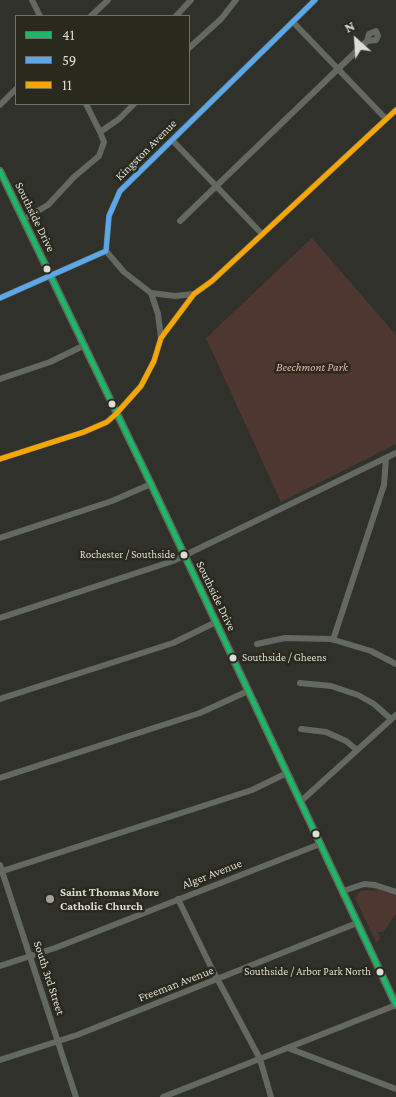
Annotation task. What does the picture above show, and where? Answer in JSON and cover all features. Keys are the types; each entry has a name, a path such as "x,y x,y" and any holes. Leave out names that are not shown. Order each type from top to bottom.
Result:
{"main road":[{"name":"Southside Drive","path":"0,170 151,484 396,1005"}],"street":[{"path":"32,0 40,15"},
{"path":"92,15 108,0"},
{"path":"177,15 191,0"},
{"path":"190,47 221,19 236,0"},
{"name":"Kingston Avenue","path":"106,251 109,216 115,200 128,183 315,0"},
{"path":"293,22 386,119"},
{"path":"180,221 368,42"},
{"path":"0,105 15,91"},
{"path":"24,219 48,205 74,177 99,156 104,142 86,105"},
{"path":"100,132 120,119 133,105"},
{"path":"0,459 84,432 107,422 141,386 154,361 161,338 194,294 212,281 396,110"},
{"path":"172,140 262,234"},
{"path":"0,298 106,251 124,272 151,293 175,296 194,294"},
{"path":"151,293 158,314 161,338"},
{"path":"0,379 50,362 85,345"},
{"path":"0,618 173,561 396,453"},
{"path":"333,640 384,485 386,458"},
{"path":"0,538 105,504 151,484"},
{"path":"0,698 173,642 216,622"},
{"path":"256,644 285,638 333,640 371,651 396,664"},
{"path":"300,683 331,686 358,695 394,717 300,802"},
{"path":"0,778 200,713 248,691"},
{"path":"301,729 326,732 346,741 357,750"},
{"path":"1,870 243,793 287,773"},
{"name":"Alger Avenue","path":"0,966 320,844"},
{"name":"South 3rd Street","path":"1,870 76,1097"},
{"path":"342,892 364,884 375,885 396,892"},
{"path":"178,899 217,980 260,1059 271,1097"},
{"name":"Freeman Avenue","path":"0,1060 57,1041 217,980 357,923"},
{"path":"162,1097 396,1005"},
{"path":"288,1048 396,1089"}],"green space":[{"name":"Beechmont Park","path":"312,238 396,335 396,444 281,502 206,338"},
{"path":"371,888 396,896 396,914 383,932 378,932 380,939 376,942 355,898 360,891 379,892"}],"transit line":[{"name":"59","path":"0,298 106,251 109,216 120,191 315,0"},
{"name":"11","path":"0,459 84,432 107,422 141,386 154,361 161,338 194,294 212,281 396,110"},
{"name":"41","path":"0,171 151,484 396,1005"}],"place":[{"name":"Rochester / Southside","path":"184,555"},
{"name":"Southside / Gheens","path":"233,658"},
{"name":"Saint Thomas More Catholic Church","path":"50,899"},
{"name":"Southside / Arbor Park North","path":"380,972"}]}
